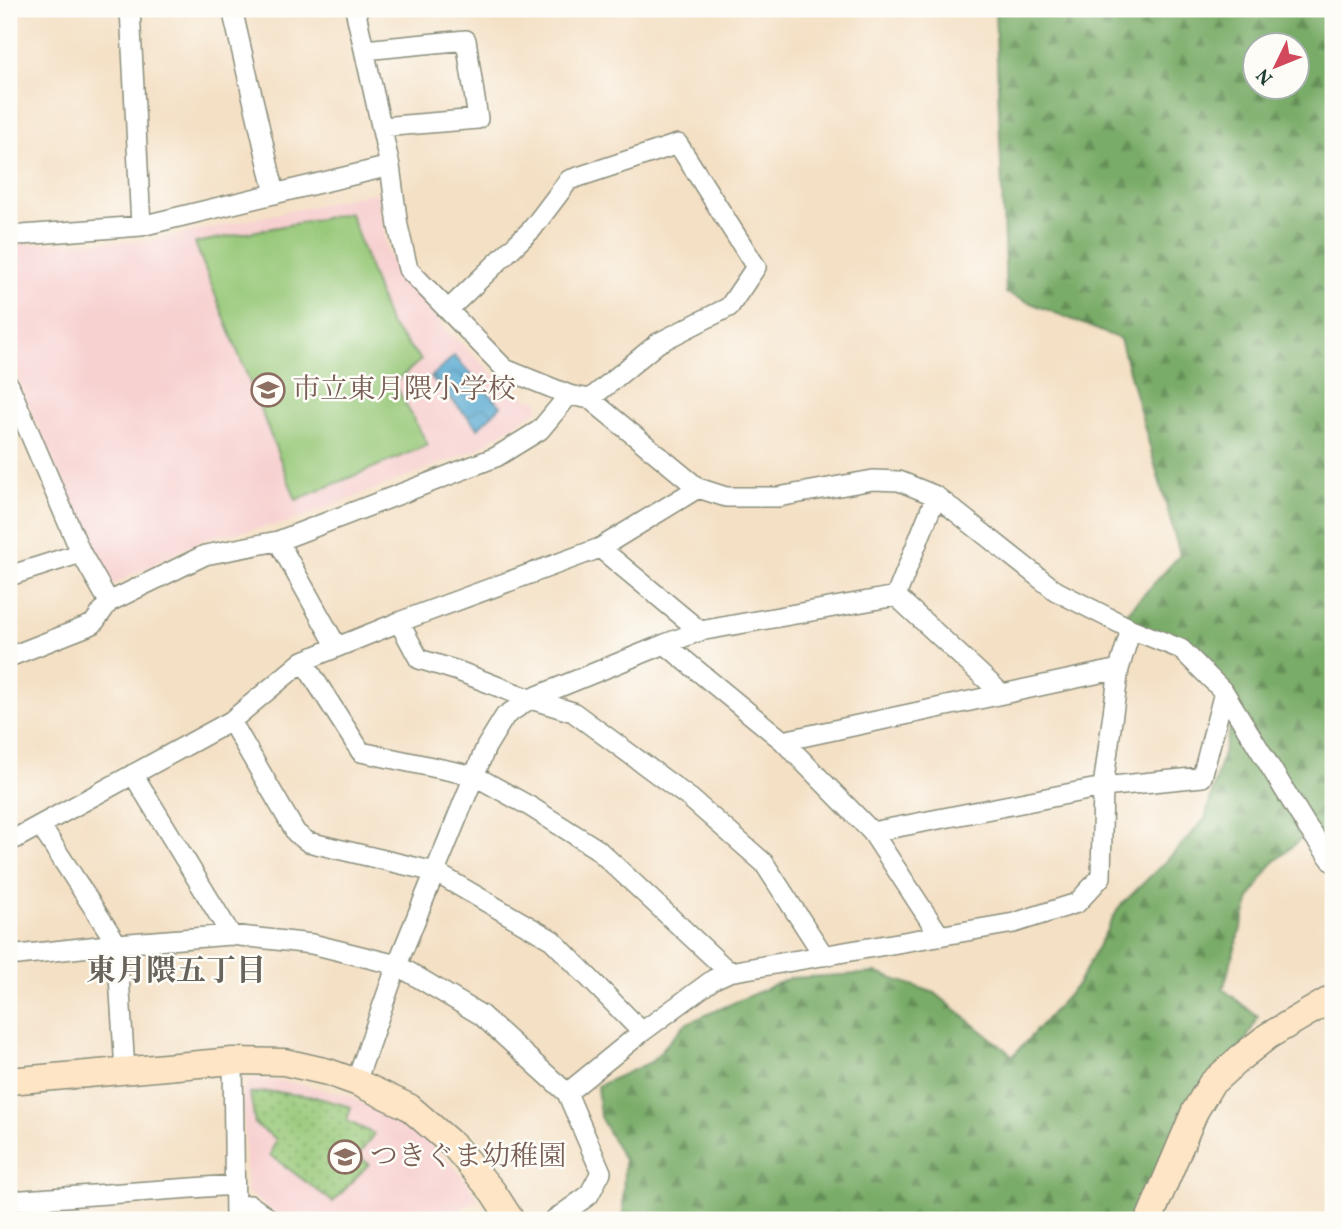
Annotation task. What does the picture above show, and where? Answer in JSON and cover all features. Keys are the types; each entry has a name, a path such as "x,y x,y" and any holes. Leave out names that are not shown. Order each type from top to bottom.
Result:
{"street":[{"path":"130,9 141,226"},
{"path":"232,9 275,194"},
{"path":"355,9 390,166 398,226 408,268 505,369 569,395 590,399 698,488 726,497 779,497 873,480 899,481 936,496 1056,591 1131,629 1181,649 1224,692 1308,828 1333,862"},
{"path":"364,50 466,40 478,120 381,127"},
{"path":"448,310 532,229 569,180 678,144 756,267 729,307 658,343 590,399"},
{"path":"9,231 9,236 141,226 390,166"},
{"path":"9,385 14,411 81,553 109,602"},
{"path":"9,657 93,624 109,602 205,555 278,541 496,457 540,430 569,395"},
{"path":"9,842 231,721 303,661 399,622 600,548 698,488"},
{"path":"896,596 936,496"},
{"path":"278,541 337,647"},
{"path":"600,548 700,631"},
{"path":"9,576 81,553"},
{"path":"356,1082 397,965 486,747 505,716 530,699 700,631 896,596"},
{"path":"896,596 1002,694"},
{"path":"399,622 419,659 573,712 691,799 764,863 824,956"},
{"path":"567,1093 642,1032 714,979 729,972 1014,923 1077,903 1101,877 1103,787 1119,669 1131,629"},
{"path":"665,644 783,741 872,832 940,936"},
{"path":"303,661 360,752 475,776 531,807 597,849 729,972"},
{"path":"783,741 1119,669"},
{"path":"872,832 1103,787 1202,777 1224,692"},
{"path":"231,721 296,833 308,842 435,872 552,940 642,1032"},
{"path":"133,774 232,935"},
{"path":"40,825 117,944 125,1071"},
{"path":"9,956 232,935 312,944 397,965 481,1016 567,1093 601,1172 589,1195 554,1220"},
{"path":"1149,1220 1195,1111 1211,1084 1268,1037 1333,998"},
{"path":"233,1062 235,1214 250,1205 271,1220"},
{"path":"9,1081 233,1062 284,1062 328,1072 409,1107 455,1147 493,1192 511,1220"},
{"path":"9,1201 234,1185"}],"shaded area":[{"name":"市立東月隈小学校","path":"378,192 386,249 399,275 445,329 501,381 527,399 538,401 537,410 475,450 287,523 207,538 114,584 106,581 9,362 9,244 151,241"},
{"name":"つきぐま幼稚園","path":"252,1078 300,1084 349,1096 399,1123 427,1142 459,1172 478,1198 446,1220 284,1220 247,1192 243,1091"}],"green space":[{"path":"995,9 1326,9 1333,17 1333,844 1304,836 1271,865 1250,898 1223,989 1258,1017 1152,1220 623,1220 624,1160 600,1117 597,1086 651,1062 685,1024 790,978 877,973 935,993 1013,1056 1078,984 1119,907 1205,819 1238,698 1125,615 1180,555 1120,339 1006,293"},
{"path":"350,213 389,323 421,360 394,383 428,445 296,500 195,243"},
{"path":"277,1092 315,1097 351,1107 347,1121 374,1134 358,1156 369,1164 333,1202 270,1155 276,1139 255,1124 250,1093"}],"water":[{"path":"454,356 501,406 478,428 431,377"}],"place":[{"name":"市立東月隈小学校","path":"268,390"},
{"name":"つきぐま幼稚園","path":"345,1157"}],"district":[{"name":"東月隈五丁目","path":"176,972"}]}
